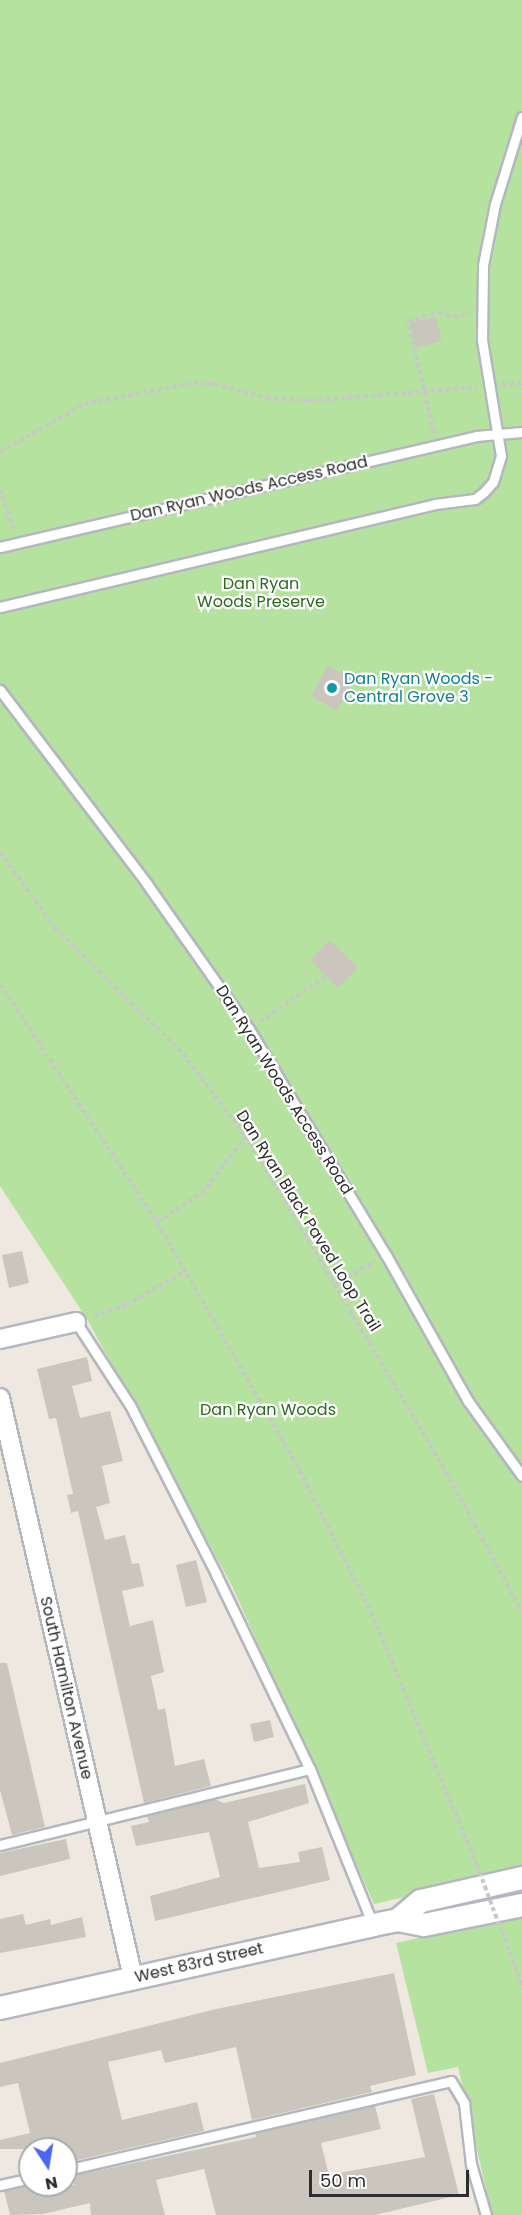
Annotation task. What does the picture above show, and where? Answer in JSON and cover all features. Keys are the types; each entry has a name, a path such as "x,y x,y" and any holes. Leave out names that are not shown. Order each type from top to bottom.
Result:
{"street":[{"path":"0,1339 76,1322"},
{"name":"South Hamilton Avenue","path":"0,1398 133,1978"},
{"name":"West 83rd Street","path":"398,1920 421,1901 522,1878"},
{"name":"West 83rd Street","path":"0,2008 398,1920 424,1925 522,1905"}],"lane":[{"path":"0,607 435,504 475,499 493,483 499,469 498,434 488,386 482,340 483,265 495,204 522,117"},
{"name":"Dan Ryan Woods Access Road","path":"0,547 437,445 522,432"},
{"name":"Dan Ryan Woods Access Road","path":"0,690 147,884 249,1029 386,1255 468,1401 522,1476"},
{"path":"76,1322 130,1405 310,1768 373,1925"},
{"path":"0,1845 310,1768"},
{"path":"78,2166 451,2081 464,2103 471,2164 486,2215"},
{"path":"0,2185 18,2181"}],"path":[{"path":"437,445 408,321 438,313 453,316"},
{"path":"0,452 84,404 193,383 215,384 267,398 311,401 522,383"},
{"path":"0,489 9,508 17,543"},
{"name":"Dan Ryan Black Paved Loop Trail","path":"0,852 55,928 183,1054 246,1136 442,1465 522,1611"},
{"path":"249,1029 326,976"},
{"path":"0,984 157,1221 300,1471 371,1612 477,1865 522,1986"},
{"path":"157,1221 202,1193 246,1136"},
{"path":"334,1285 386,1255"},
{"path":"76,1322 126,1305 187,1270"}],"green space":[{"name":"Dan Ryan Woods Preserve","path":"0,0 522,0 522,1870 374,1904 232,1586 87,1319 0,1186"},
{"path":"522,1915 522,2215 492,2215 458,2067 428,2073 396,1943"}],"building":[{"path":"436,317 442,341 416,348 410,323"},
{"name":"Dan Ryan Woods - Central Grove 3","path":"328,665 354,680 337,711 311,696"},
{"path":"330,940 358,968 338,988 310,960"},
{"path":"22,1251 29,1283 9,1288 2,1255"},
{"path":"87,1357 92,1381 72,1386 80,1418 110,1411 123,1461 102,1466 110,1503 96,1507 105,1540 125,1535 132,1564 139,1563 144,1586 122,1591 130,1626 153,1620 164,1672 151,1676 158,1710 165,1708 175,1766 204,1759 211,1786 144,1803 78,1511 71,1513 67,1495 73,1494 56,1418 49,1419 37,1369"},
{"path":"196,1560 207,1602 186,1607 176,1565"},
{"path":"0,1663 7,1663 45,1827 12,1835 0,1790"},
{"path":"270,1720 274,1737 254,1742 250,1724"},
{"path":"305,1784 309,1803 248,1822 259,1868 300,1862 298,1852 322,1847 330,1880 155,1921 150,1896 220,1877 209,1832 136,1846 131,1826 149,1822 147,1816 214,1799 224,1803"},
{"path":"66,1839 70,1859 0,1876 0,1853"},
{"path":"23,1914 26,1925 50,1919 51,1925 82,1917 86,1937 0,1953 0,1919"},
{"path":"394,1973 416,2075 370,2086 372,2092 252,2120 236,2047 165,2063 161,2050 108,2062 122,2120 197,2102 204,2131 78,2160 78,2137 18,2137 18,2149 0,2149 0,2140 30,2133 18,2083 0,2087 0,2063 216,2009"},
{"path":"434,2094 459,2195 375,2215 216,2215 204,2169 156,2180 165,2215 91,2215 90,2203 43,2214 10,2215 4,2191 18,2188 18,2197 78,2197 78,2175 256,2137 255,2133 375,2106 381,2129 321,2143 329,2175 425,2157 411,2099"}],"place":[{"name":"Dan Ryan Woods - Central Grove 3","path":"332,688"}],"park label":[{"name":"Dan Ryan Woods","path":"268,1410"}]}
